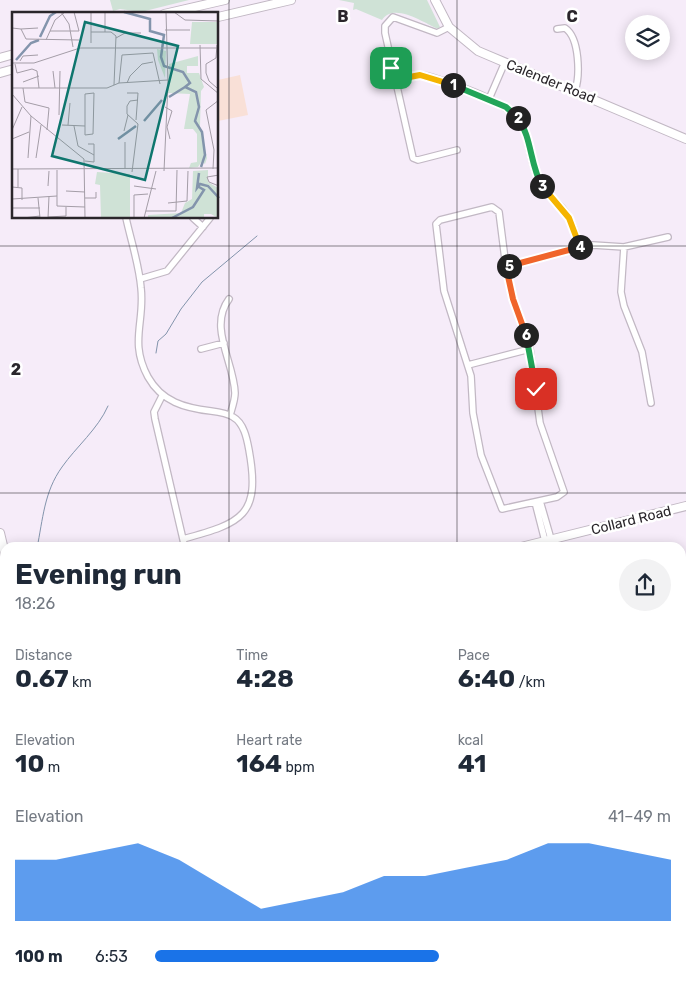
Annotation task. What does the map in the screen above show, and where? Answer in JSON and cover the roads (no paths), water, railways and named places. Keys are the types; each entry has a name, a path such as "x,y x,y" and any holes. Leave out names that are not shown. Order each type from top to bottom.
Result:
{"street":[{"path":"173,12 225,0"},
{"path":"219,17 290,0"},
{"name":"Calender Road","path":"435,0 449,27 478,51 686,139"},
{"path":"449,27 437,34 400,18 389,20 385,33 413,158 418,160 456,150"},
{"path":"557,29 565,28 571,34 580,70 575,91"},
{"path":"489,99 506,62"},
{"path":"394,80 420,75 428,76 489,99 506,107 519,118 524,127 537,177 547,194 569,218 580,247"},
{"path":"492,207 500,212 506,267 513,299 530,349 540,423 564,492 557,498 502,509 481,455 473,413 468,365 451,320 444,291 436,224 440,220 492,207"},
{"path":"126,219 140,279 143,307 138,330 138,346 145,371 162,396 185,408 230,415 239,421 246,438 254,476 252,497 244,512 230,524 183,539"},
{"path":"194,219 203,227"},
{"path":"140,279 167,272 209,219"},
{"path":"506,267 580,247 593,245 624,247 668,237"},
{"path":"624,247 621,292 642,352 651,403"},
{"path":"229,299 221,315 220,326 235,394 230,415"},
{"path":"201,349 224,343"},
{"path":"468,365 530,349"},
{"path":"162,396 154,412 155,419 184,542"},
{"path":"538,502 548,540"},
{"name":"Collard Road","path":"540,542 686,506"}],"waterway":[{"path":"156,353 158,341 166,334 181,309 202,282 257,236"},
{"path":"38,542 45,506 56,476 99,422 108,406"}]}
